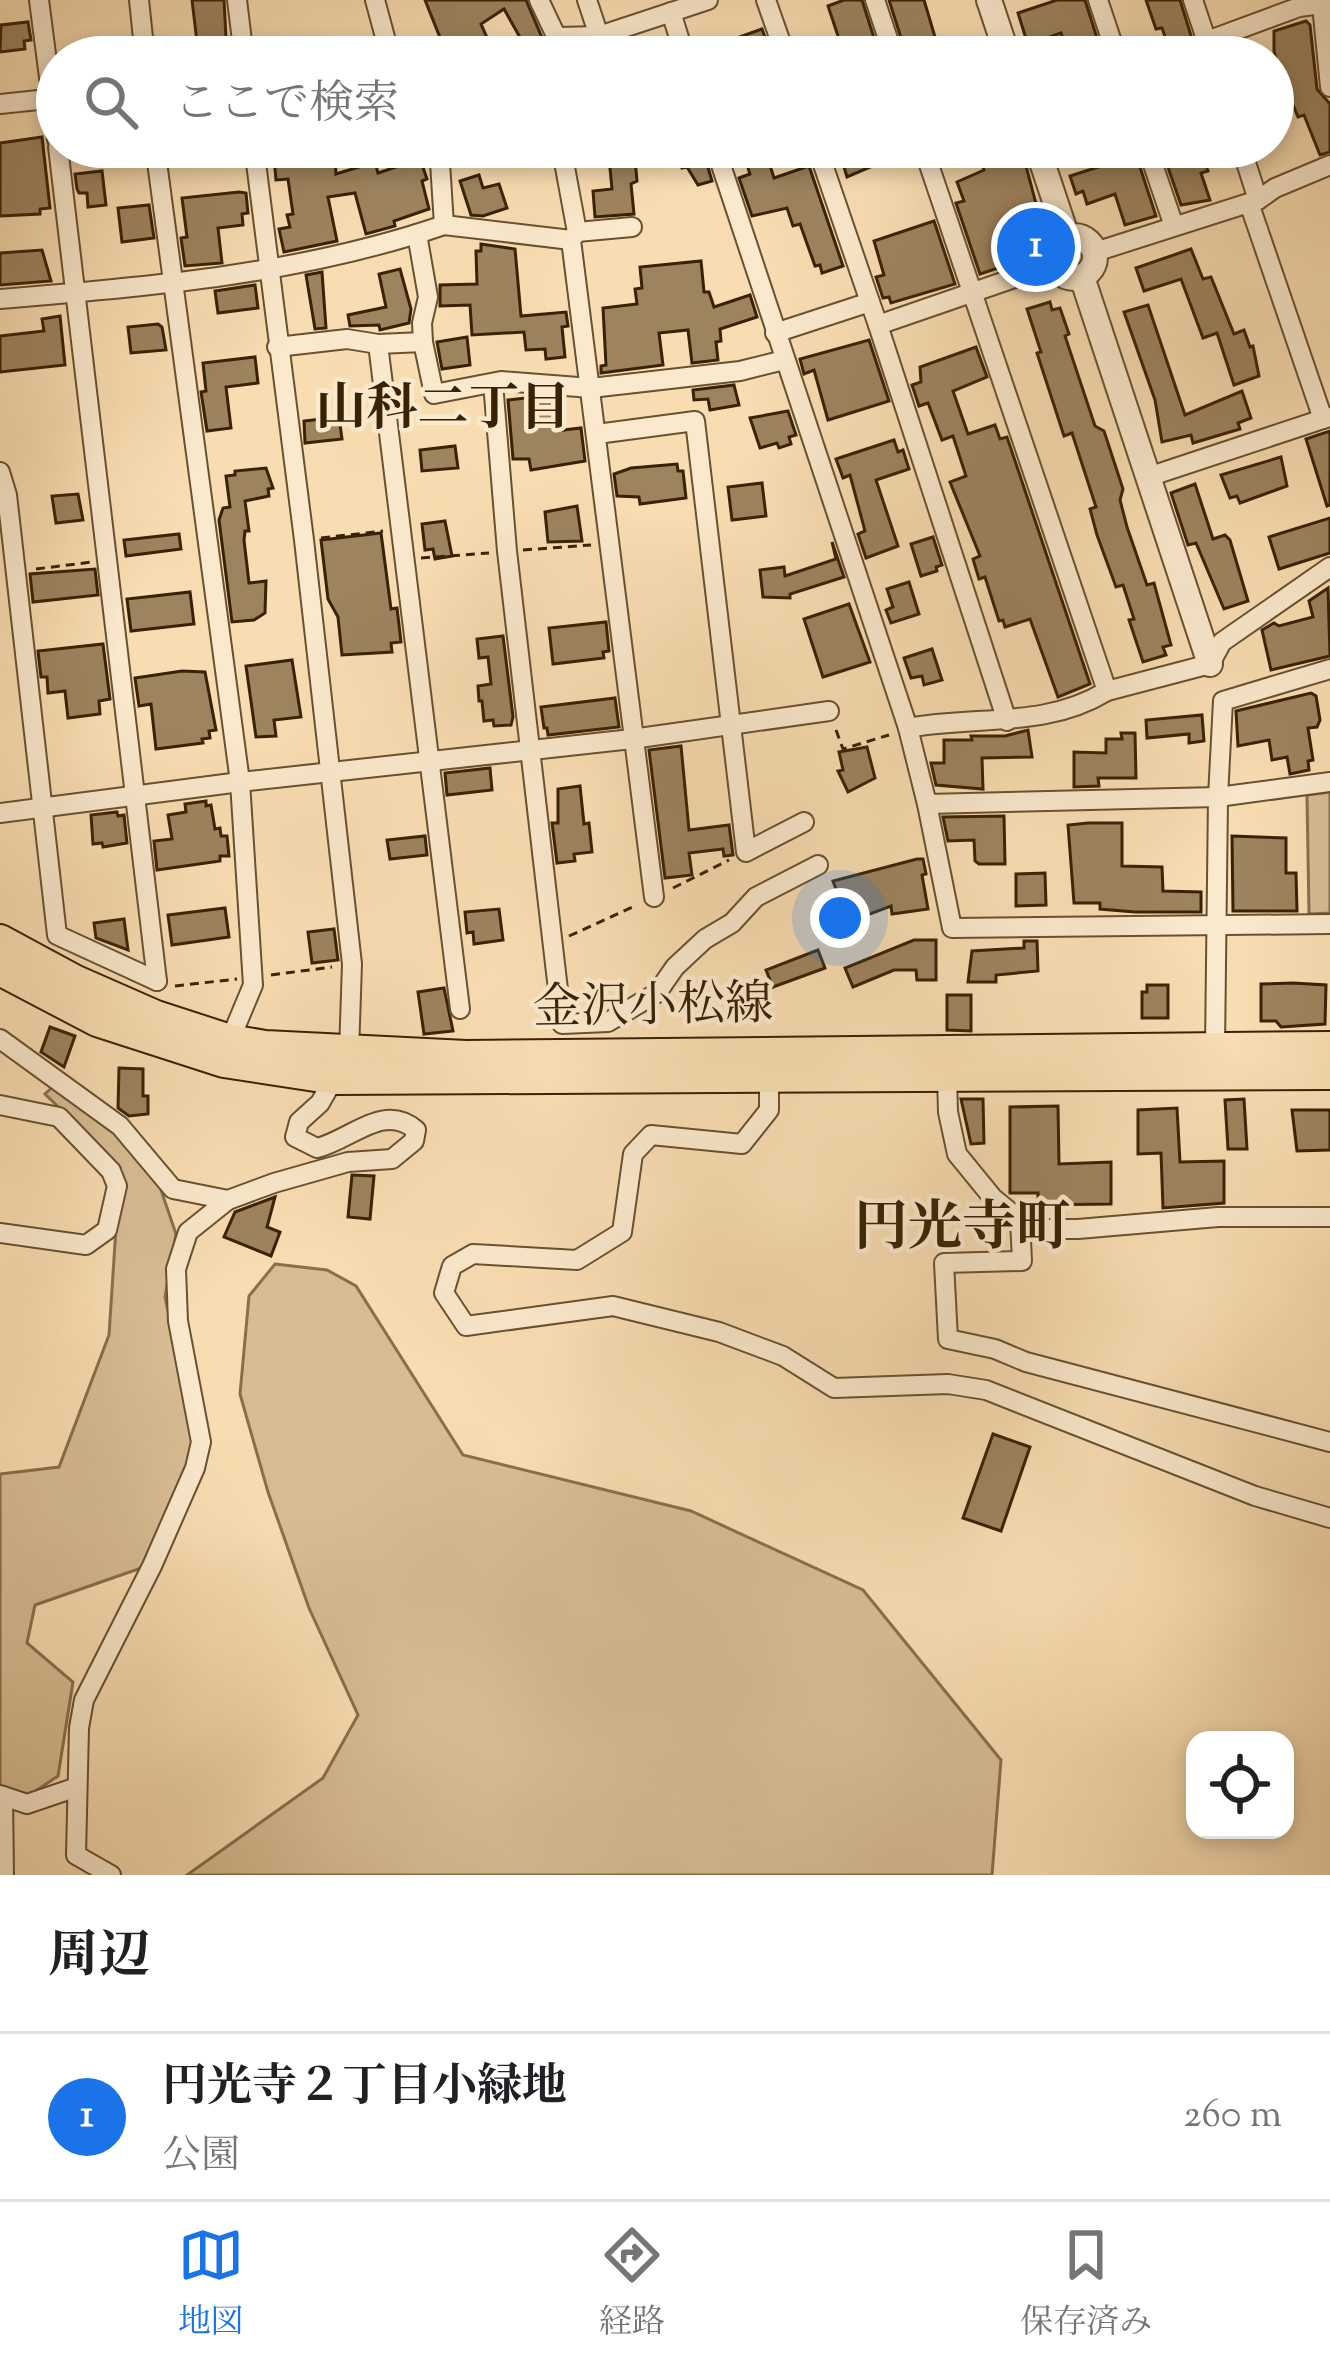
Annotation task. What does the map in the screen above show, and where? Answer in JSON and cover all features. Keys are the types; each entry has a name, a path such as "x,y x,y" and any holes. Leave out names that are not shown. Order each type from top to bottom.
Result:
{"main road":[{"name":"金沢小松線","path":"0,940 156,1016 230,1040 342,1066 466,1056 1330,1047"},
{"name":"金沢小松線","path":"0,970 97,1022 224,1062 769,1078 1330,1074"}],"street":[{"path":"39,0 44,36"},
{"path":"139,0 143,36"},
{"path":"237,0 241,36"},
{"path":"375,0 384,36"},
{"path":"539,0 557,36"},
{"path":"587,0 599,36 708,0"},
{"path":"766,0 779,36"},
{"path":"875,0 887,36"},
{"path":"989,0 1000,36"},
{"path":"1099,0 1111,36"},
{"path":"1193,0 1205,36"},
{"path":"1231,36 1282,6 1326,4 1330,87"},
{"path":"671,12 679,36"},
{"path":"0,104 36,101"},
{"path":"1095,252 1253,201 1330,164"},
{"path":"0,472 8,495 57,935 157,981 60,168"},
{"path":"158,168 240,782 254,985 230,1040"},
{"path":"111,1875 76,1855 84,1700 152,1566 195,1468 201,1442 178,1321 176,1269 188,1232 228,1200 315,1169 392,1159 414,1141 416,1130 395,1118 317,1148 295,1137 299,1123 320,1103 342,1066 352,964 256,168"},
{"path":"440,168 444,224"},
{"path":"565,168 654,897"},
{"path":"722,168 908,728 952,928 1330,924"},
{"path":"824,168 1006,721"},
{"path":"930,168 1107,691"},
{"path":"1044,168 1067,238"},
{"path":"1154,168 1174,226"},
{"path":"1148,477 1326,418 1246,168"},
{"path":"0,299 268,270 444,224 574,236 632,227"},
{"path":"416,234 428,297 423,342 434,394 493,382 591,388 740,371 784,360"},
{"path":"1067,238 1087,240 1095,252 1094,264 1082,277 1069,278 1055,264 1054,251 1067,238"},
{"path":"878,325 1055,264"},
{"path":"1082,277 1223,701 1215,1048"},
{"path":"775,333 870,302"},
{"path":"277,347 346,339 378,344 423,342"},
{"path":"378,344 460,1009"},
{"path":"493,382 562,1024 608,1022 657,993 675,967 705,939 732,923 756,897 818,865"},
{"path":"597,434 695,421 746,851 804,822"},
{"path":"908,728 939,722 1030,719 1083,706 1107,691 1210,664 1222,642 1330,566"},
{"path":"1223,701 1330,668"},
{"path":"0,813 632,739 829,711"},
{"path":"927,804 1219,797 1330,782"},
{"path":"0,1039 120,1126 173,1189 228,1200"},
{"path":"946,1077 958,1154 993,1198 1031,1229 1218,1217 1330,1217"},
{"path":"769,1078 769,1110 742,1144 650,1135 633,1154 622,1232 577,1260 473,1254 452,1266 443,1293 466,1326 614,1306 719,1332 782,1356 834,1388 948,1384 986,1390 1255,1496 1330,1518"},
{"path":"0,1105 59,1117 111,1171 117,1186 107,1230 86,1245 0,1233"},
{"path":"1020,1220 1022,1261 944,1263 948,1339 1330,1442"},
{"path":"4,1875 2,1796 27,1804 77,1786"}],"path":[{"path":"304,540 403,528"},
{"path":"16,571 97,561"},
{"path":"829,711 843,749 908,728"}],"shaded area":[{"path":"1330,792 1330,913 1309,914 1307,795"},
{"path":"54,1086 118,1132 160,1187 176,1234 165,1297 196,1442 147,1566 35,1605 27,1643 73,1682 58,1776 25,1798 0,1789 0,1474 59,1467 109,1335 120,1167 45,1094"},
{"path":"275,1264 327,1270 356,1286 463,1455 691,1511 863,1590 1001,1760 992,1875 187,1875 323,1778 358,1715 309,1608 240,1394 249,1296"}],"building":[{"path":"192,0 224,0 226,36 196,36"},
{"path":"425,0 526,0 541,36 519,36 504,9 481,24 486,36 439,36"},
{"path":"862,0 873,36 838,36 828,6"},
{"path":"889,0 924,0 935,36 900,36"},
{"path":"1057,0 1085,0 1096,36 1025,36 1018,13"},
{"path":"1146,0 1180,0 1191,36 1165,36 1162,28 1156,29"},
{"path":"1306,21 1310,25 1317,89 1330,104 1330,152 1320,155 1304,115 1298,117 1294,107 1294,36 1274,36 1274,31"},
{"path":"28,22 31,40 24,41 25,49 0,52 1,25"},
{"path":"36,138 36,168 45,168 50,208 40,209 40,214 0,216 0,143"},
{"path":"275,168 336,168 336,174 356,168 377,168 378,173 423,168 429,209 366,234 355,193 328,197 337,241 284,252 279,229 290,227 287,215 293,214 288,179 276,180"},
{"path":"610,168 636,168 637,181 631,184 634,214 595,217 593,191 612,189"},
{"path":"688,168 708,168 712,181 698,185"},
{"path":"748,168 771,168 774,178 810,168 843,266 822,273 820,265 815,266 800,224 793,226 787,208 752,216 739,178 750,174"},
{"path":"844,168 868,168 847,177"},
{"path":"1027,168 1039,215 1000,227 1010,264 980,274 956,203 964,201 957,182 984,170"},
{"path":"1095,168 1140,168 1156,216 1125,225 1115,194 1087,204 1083,191 1076,194 1070,176"},
{"path":"1168,168 1207,168 1201,173 1210,200 1181,205"},
{"path":"102,171 106,205 88,207 87,193 79,193 75,174"},
{"path":"479,175 483,188 499,184 507,208 471,215 460,181"},
{"path":"246,193 248,213 242,214 243,225 218,228 222,263 185,266 182,198"},
{"path":"149,205 154,238 122,242 118,208"},
{"path":"934,221 955,284 891,303 889,297 883,298 876,277 884,275 874,241"},
{"path":"481,244 515,249 521,316 566,312 568,326 562,327 565,357 546,359 545,349 526,350 524,332 472,335 470,305 440,306 440,285 477,284 476,251 481,251"},
{"path":"1191,249 1203,279 1211,277 1234,334 1244,330 1253,346 1259,376 1234,385 1217,333 1203,338 1181,279 1144,291 1136,268"},
{"path":"42,250 51,281 0,285 0,253"},
{"path":"701,261 704,292 709,292 714,307 750,295 757,317 720,329 718,360 692,363 688,330 659,333 663,365 601,373 601,366 606,365 603,308 637,304 635,289 642,288 640,267"},
{"path":"400,269 411,309 409,323 380,330 379,325 350,326 348,315 386,307 379,274"},
{"path":"322,272 326,328 315,329 306,275"},
{"path":"255,285 258,308 218,313 215,291"},
{"path":"1050,302 1052,310 1060,308 1095,426 1104,431 1123,489 1120,500 1127,527 1147,585 1154,583 1171,645 1163,647 1166,655 1143,662 1123,585 1116,587 1097,535 1090,509 1096,507 1072,433 1064,436 1037,353 1041,352 1027,309"},
{"path":"1148,305 1185,415 1242,391 1251,418 1238,423 1240,429 1193,443 1191,435 1162,442 1155,400 1124,312"},
{"path":"60,316 65,365 0,372 0,336 44,331 42,319"},
{"path":"158,324 166,350 131,353 128,327"},
{"path":"467,337 470,365 442,369 437,342"},
{"path":"869,340 889,401 828,420 814,370 804,374 800,359"},
{"path":"976,347 987,377 953,391 968,434 995,425 1000,439 1007,437 1090,684 1058,697 1030,619 1005,627 985,577 979,579 973,559 980,556 950,482 966,476 953,436 942,440 928,403 919,406 912,385 921,382 920,367"},
{"path":"255,357 258,383 226,387 231,428 207,431 201,392 206,391 203,363"},
{"path":"734,385 739,405 710,410 708,399 694,400 693,390"},
{"path":"560,399 563,430 581,428 585,461 531,470 529,459 513,459 508,400"},
{"path":"788,411 796,435 789,437 791,444 760,448 750,418"},
{"path":"339,417 342,439 305,443 304,421"},
{"path":"1330,431 1330,505 1327,506 1306,439"},
{"path":"894,440 909,469 876,480 898,546 866,558 858,534 865,531 850,475 843,478 836,459"},
{"path":"455,446 458,468 422,471 420,450"},
{"path":"1281,457 1287,486 1240,503 1237,496 1230,498 1221,475"},
{"path":"677,464 678,471 683,471 686,498 640,504 639,497 617,496 614,474"},
{"path":"266,468 273,488 268,489 269,496 245,501 249,531 244,540 249,583 266,581 265,613 254,620 232,622 219,520 223,508 230,507 226,476"},
{"path":"762,483 766,516 732,520 728,487"},
{"path":"1195,484 1213,539 1225,535 1230,540 1248,601 1224,609 1196,543 1188,545 1171,493"},
{"path":"78,494 83,520 56,523 52,496"},
{"path":"577,506 582,541 548,542 545,512"},
{"path":"1330,518 1330,553 1279,569 1269,537"},
{"path":"445,521 452,556 435,559 433,549 425,550 422,524"},
{"path":"381,533 391,609 397,608 401,642 391,643 392,652 342,655 338,617 328,599 321,540"},
{"path":"179,534 181,549 126,556 124,540"},
{"path":"933,537 942,565 921,576 911,544"},
{"path":"832,542 844,577 790,594 790,598 763,597 760,570 784,567 785,576 836,559"},
{"path":"95,569 98,595 33,602 30,574"},
{"path":"909,582 919,614 891,623 886,610 893,607 887,589"},
{"path":"1328,588 1330,656 1271,670 1262,630 1274,623 1279,626 1313,617 1309,601"},
{"path":"190,592 194,624 131,631 127,599"},
{"path":"849,604 870,662 823,677 804,619"},
{"path":"606,622 609,651 603,652 604,658 553,664 549,628"},
{"path":"503,636 513,717 511,725 494,726 493,720 484,721 479,701 478,686 491,684 488,657 479,658 477,639"},
{"path":"103,644 110,699 99,701 100,714 68,718 65,691 48,693 38,651"},
{"path":"932,649 942,680 924,685 922,676 911,678 904,658"},
{"path":"292,660 301,717 274,720 276,736 256,737 246,666"},
{"path":"205,672 216,730 209,731 210,738 202,739 203,743 156,749 151,704 139,706 135,678"},
{"path":"1311,693 1316,696 1320,720 1317,727 1308,728 1313,760 1308,761 1309,770 1290,774 1287,757 1272,760 1269,740 1238,746 1236,711"},
{"path":"615,698 619,727 548,735 544,728 541,707"},
{"path":"1202,715 1204,741 1189,743 1189,734 1147,738 1146,720"},
{"path":"1028,730 1032,757 982,758 983,789 936,785 931,763 944,763 944,740"},
{"path":"1121,733 1135,733 1136,778 1098,778 1099,786 1074,787 1074,752 1106,753 1106,739 1122,739"},
{"path":"681,746 689,830 729,825 733,855 724,856 723,849 689,853 692,875 665,878 649,750"},
{"path":"867,747 875,778 848,792 838,771 843,770 839,752"},
{"path":"490,768 492,790 447,795 445,773"},
{"path":"580,786 592,852 557,863 552,823 558,823 558,789"},
{"path":"206,801 215,829 227,836 229,856 157,870 154,841 172,839 168,815 186,812 185,804"},
{"path":"91,815 124,815 127,843 93,844"},
{"path":"1004,816 1005,864 975,861 974,840 948,841 943,817"},
{"path":"1122,823 1122,866 1162,867 1163,891 1201,892 1201,912 1135,912 1100,909 1100,903 1074,903 1068,825"},
{"path":"425,836 427,855 390,859 387,840"},
{"path":"1232,836 1286,838 1286,873 1296,873 1297,911 1233,911"},
{"path":"923,859 928,909 892,914 891,906 848,922 833,881"},
{"path":"1045,873 1046,905 1016,906 1016,874"},
{"path":"225,908 229,937 172,945 168,915"},
{"path":"499,909 503,940 474,944 473,932 467,933 465,912"},
{"path":"124,919 128,950 96,938 94,923"},
{"path":"334,929 338,960 312,963 308,932"},
{"path":"914,940 936,940 936,980 917,980 916,970 894,970 853,987 845,968"},
{"path":"1024,941 1037,941 1038,971 996,975 996,982 968,982 972,951 1024,948"},
{"path":"818,950 825,968 773,987 766,970"},
{"path":"1261,984 1326,985 1325,1024 1281,1027 1276,1021 1261,1021"},
{"path":"1147,985 1168,985 1168,1018 1142,1018 1142,992 1147,992"},
{"path":"444,988 453,1031 424,1034 418,992"},
{"path":"947,995 971,995 971,1031 947,1030"},
{"path":"50,1027 75,1036 64,1067 41,1052"},
{"path":"119,1068 143,1069 148,1114 129,1116 118,1108"},
{"path":"961,1099 983,1099 984,1143 971,1144"},
{"path":"1244,1099 1247,1149 1228,1149 1225,1100"},
{"path":"1058,1106 1059,1164 1111,1162 1111,1204 1038,1205 1038,1193 1010,1193 1010,1107"},
{"path":"1177,1108 1180,1162 1224,1161 1224,1203 1163,1208 1161,1153 1138,1154 1138,1110"},
{"path":"1292,1110 1330,1110 1330,1150 1297,1151"},
{"path":"352,1175 374,1176 370,1219 348,1217"},
{"path":"275,1197 267,1227 280,1232 271,1256 224,1237 235,1212"},
{"path":"993,1434 1030,1447 1001,1531 963,1518"}],"place":[{"name":"円光寺２丁目小緑地","path":"1036,247"}],"district":[{"name":"山科二丁目","path":"443,411"},
{"name":"円光寺町","path":"962,1231"}]}
